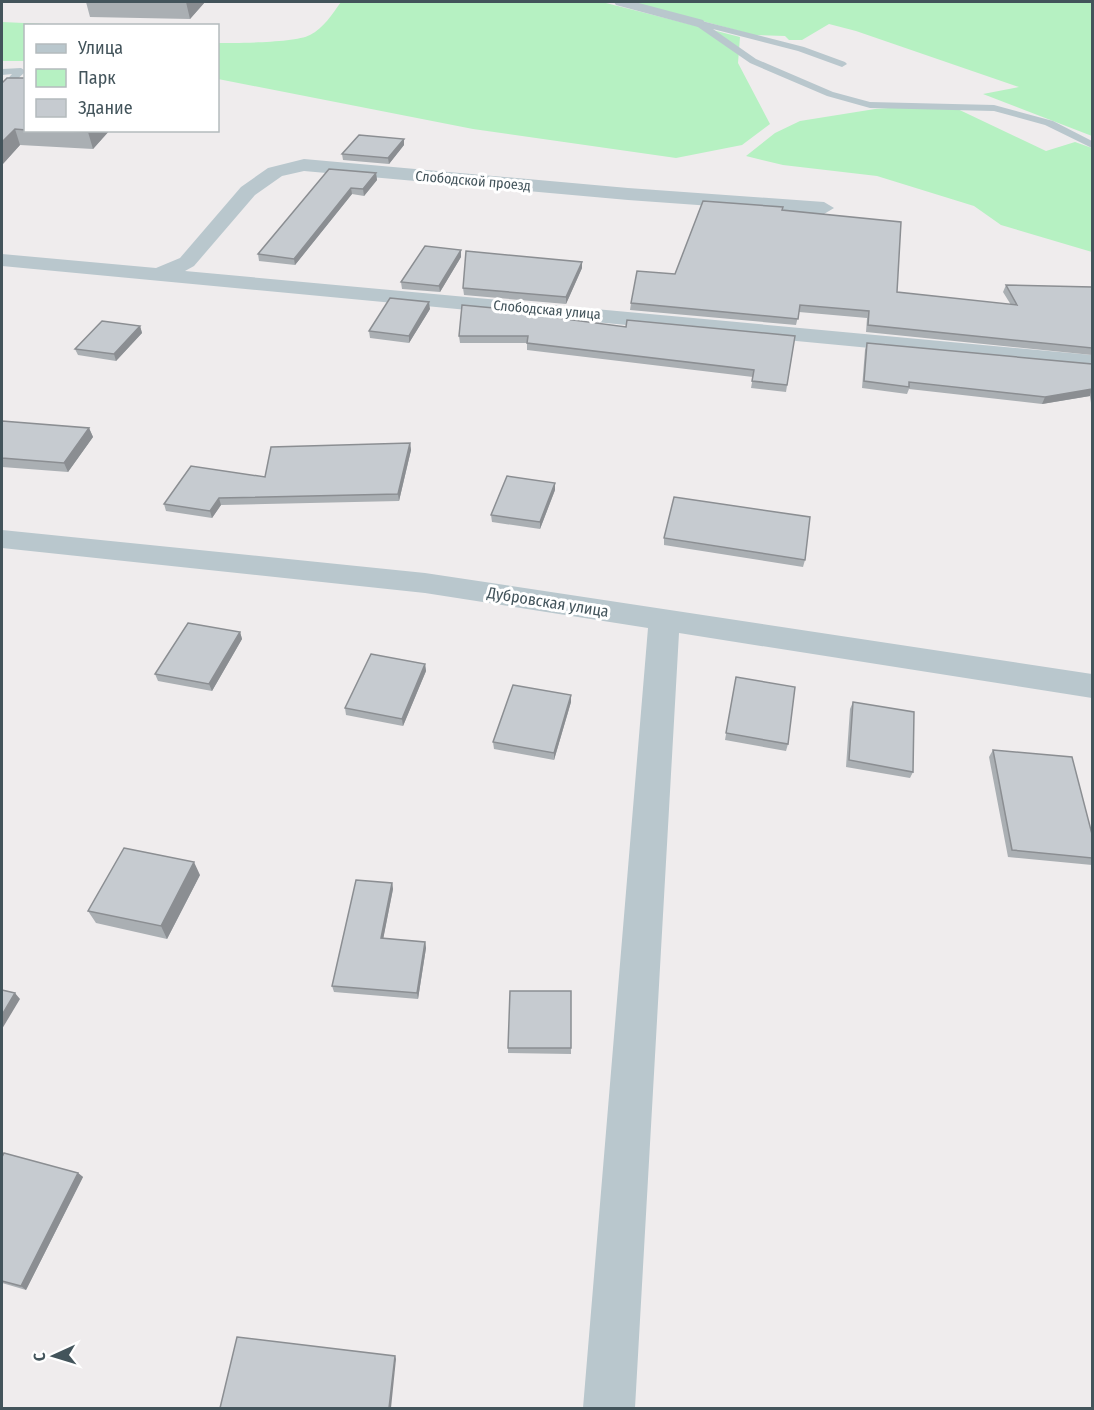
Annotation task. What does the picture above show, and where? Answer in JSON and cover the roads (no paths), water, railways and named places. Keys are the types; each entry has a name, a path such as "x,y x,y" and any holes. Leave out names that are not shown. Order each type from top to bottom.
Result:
{"street":[{"path":"621,2 698,23"},
{"name":"Слободской проезд","path":"162,273 187,262 248,191 275,172 304,165 628,194 824,208"},
{"name":"Слободская улица","path":"2,260 162,273 1092,362"},
{"name":"Дубровская улица","path":"2,539 425,583 1092,686"},
{"path":"609,1408 664,621"}],"lane":[{"path":"698,23 842,64"},
{"path":"698,23 753,61 830,94 870,105 994,108 1049,123 1092,145"},
{"path":"753,61 756,38"},
{"path":"2,72 23,71"},
{"path":"2,90 23,71"}]}
